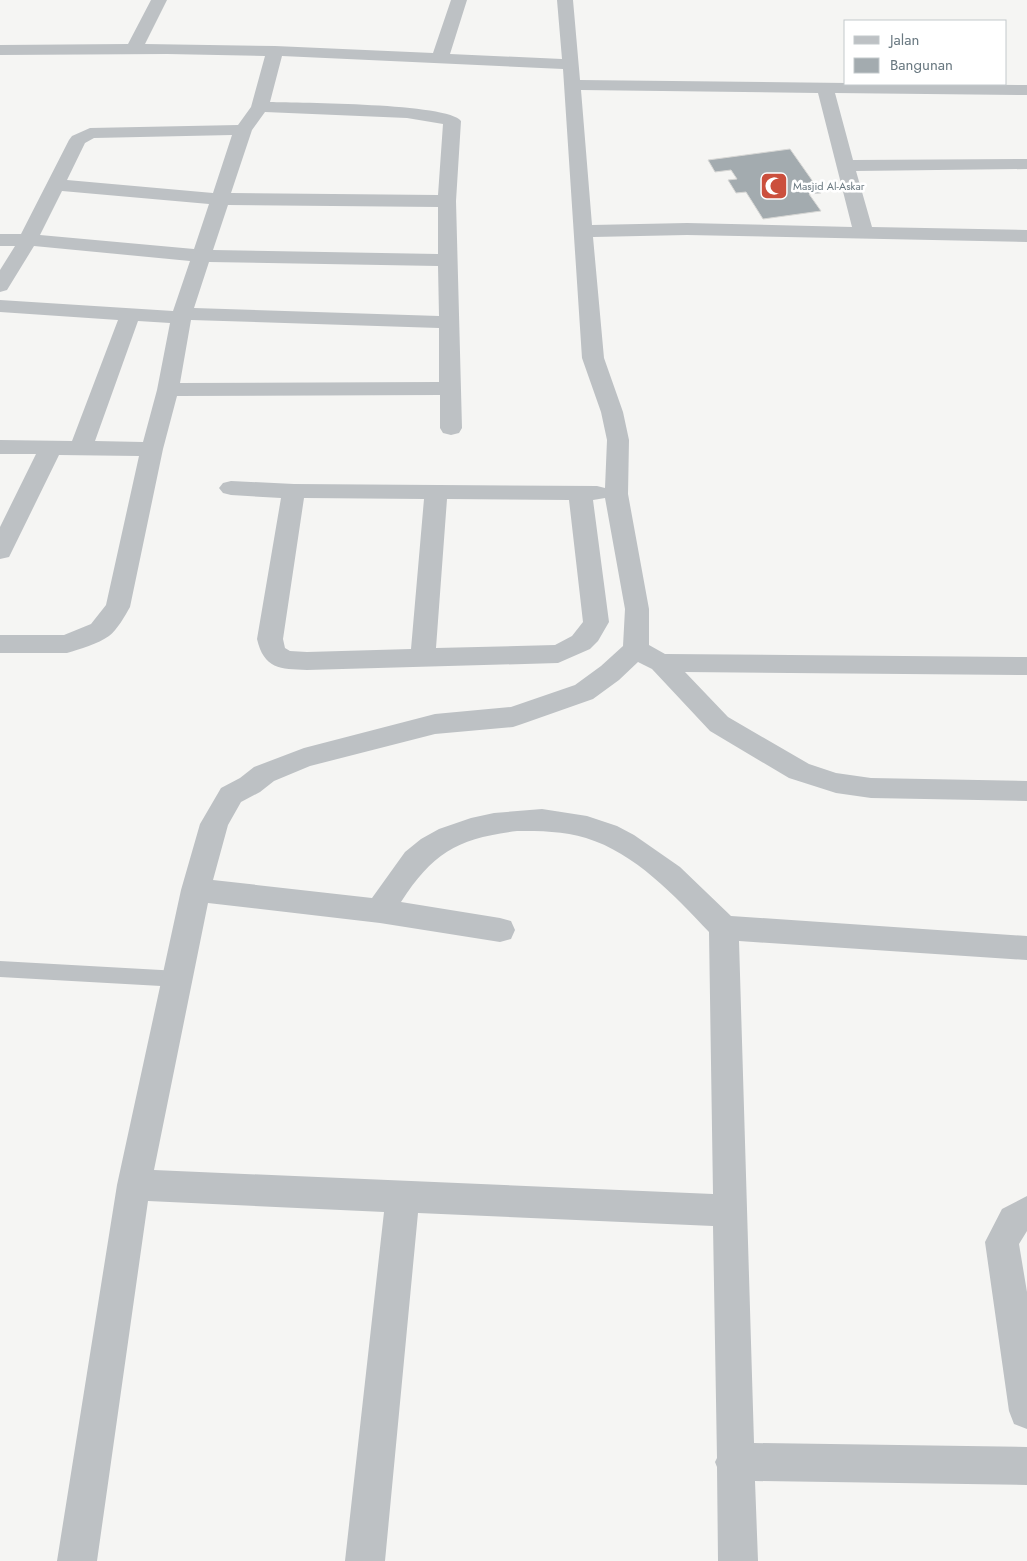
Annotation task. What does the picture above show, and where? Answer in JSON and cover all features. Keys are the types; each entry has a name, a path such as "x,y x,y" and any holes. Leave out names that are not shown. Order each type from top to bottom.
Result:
{"street":[{"path":"134,49 159,0"},
{"path":"440,58 458,0"},
{"path":"77,1561 134,1185 179,979 196,890 214,824 231,795 264,774 304,758 435,724 513,717 584,692 610,673 636,648 637,609 616,494 618,440 612,412 592,358 572,64 568,43 565,0"},
{"path":"0,50 275,51 572,64"},
{"path":"0,644 67,644 100,630 118,607 152,449 168,390 182,316 243,130 260,107 275,51"},
{"path":"572,85 1027,90"},
{"path":"825,88 864,234"},
{"path":"260,107 408,113 447,118 452,121 447,201 451,428"},
{"path":"0,286 28,240 78,140 90,133 243,130"},
{"path":"845,166 1027,164"},
{"path":"56,185 220,199 447,201"},
{"path":"583,230 1027,236"},
{"path":"0,240 28,240 202,256 448,260"},
{"path":"0,306 130,315 449,322"},
{"path":"81,448 130,315"},
{"path":"168,390 450,388"},
{"path":"0,447 152,449"},
{"path":"0,552 51,448"},
{"path":"232,488 294,492 616,494"},
{"path":"294,492 270,639 273,652 284,660 307,661 558,654 572,649 590,637 596,622 580,493"},
{"path":"423,657 436,492"},
{"path":"636,648 661,663 719,724 799,771 836,783 871,788 1027,791"},
{"path":"661,663 1027,666"},
{"path":"380,911 406,870 430,847 456,833 486,824 529,820 571,823 606,833 644,856 683,886 724,928 1027,948"},
{"path":"196,890 380,911 500,930"},
{"path":"724,928 734,1462 738,1561"},
{"path":"134,1185 730,1211"},
{"path":"365,1561 402,1196"},
{"path":"1027,1212 1014,1220 1002,1242 1027,1411"},
{"path":"734,1462 1027,1466"}],"lane":[{"path":"0,969 179,979"}],"building":[{"name":"Masjid Al-Askar","path":"790,149 821,193 809,194 821,211 763,219 746,192 736,193 728,180 737,179 731,170 715,172 708,160"}],"place":[{"name":"Masjid Al-Askar","path":"774,186"}]}
